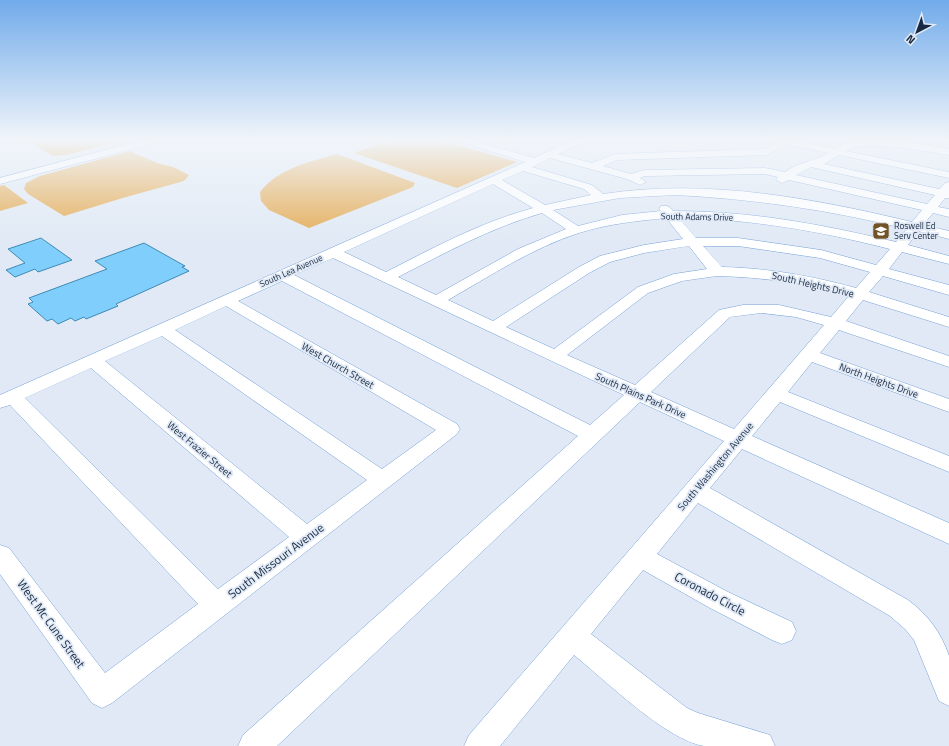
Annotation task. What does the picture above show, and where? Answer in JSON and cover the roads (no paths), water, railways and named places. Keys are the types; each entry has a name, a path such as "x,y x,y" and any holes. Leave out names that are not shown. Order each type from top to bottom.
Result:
{"street":[{"path":"0,181 23,175"},
{"name":"South Lea Avenue","path":"6,400 504,175"},
{"path":"556,175 588,187 601,198"},
{"path":"623,175 631,177 644,184 652,192 717,271"},
{"path":"631,177 638,175"},
{"path":"782,221 781,181 788,175 945,195"},
{"path":"858,175 945,195"},
{"path":"894,175 945,195"},
{"path":"493,180 543,208 576,230"},
{"path":"386,278 488,227 543,208 601,198 652,192 704,193 781,199 832,207 949,235"},
{"name":"South Washington Avenue","path":"489,743 572,636 834,323 945,195"},
{"name":"South Adams Drive","path":"436,301 529,250 576,230 610,222 670,215 744,217 782,221 833,231 949,260"},
{"path":"493,328 584,270 605,259 644,249 692,242 738,242 820,254 949,290"},
{"name":"South Plains Park Drive","path":"334,253 493,328 949,534"},
{"name":"South Heights Drive","path":"555,356 641,291 670,279 717,271 780,275 858,295 949,322"},
{"path":"282,275 592,435"},
{"name":"West Church Street","path":"226,300 450,429"},
{"path":"254,746 725,312 752,308 771,308 792,311 834,323 949,362"},
{"path":"164,329 383,480"},
{"name":"North Heights Drive","path":"808,355 949,406"},
{"name":"West Frazier Street","path":"93,360 307,538"},
{"path":"776,394 949,464"},
{"path":"6,400 217,606"},
{"name":"South Missouri Avenue","path":"102,693 450,429"},
{"path":"695,490 899,608 914,620 924,632 949,691"},
{"name":"West Mc Cune Street","path":"0,555 102,693"},
{"name":"Coronado Circle","path":"639,556 719,600 782,631"},
{"path":"572,636 676,718 694,728 759,746"}],"place":[{"name":"Roswell Ed Serv Center","path":"881,231"}]}
